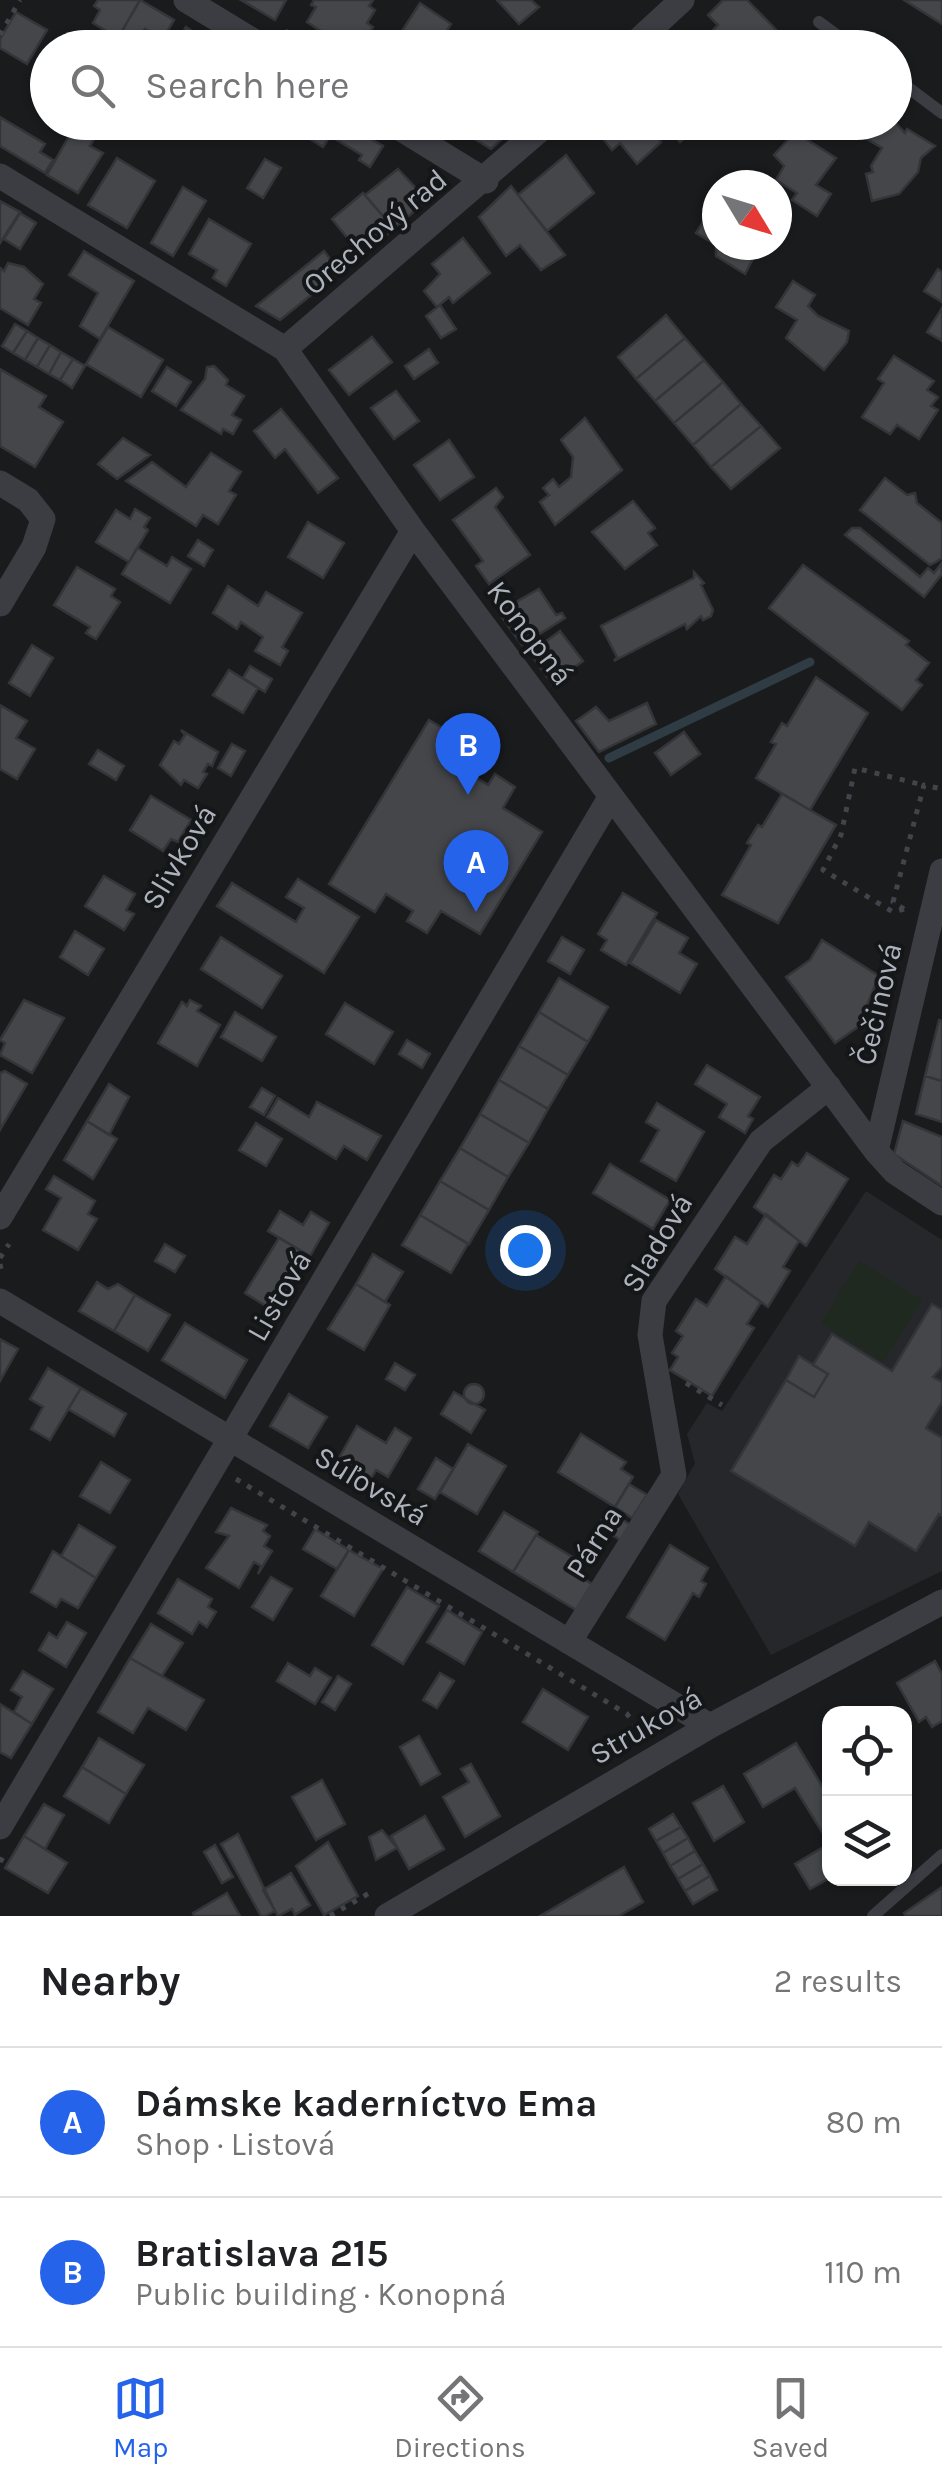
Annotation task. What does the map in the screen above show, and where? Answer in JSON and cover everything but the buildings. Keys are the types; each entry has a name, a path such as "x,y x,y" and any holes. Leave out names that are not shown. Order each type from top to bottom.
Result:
{"street":[{"path":"186,0 235,30"},
{"path":"650,30 682,0"},
{"path":"419,140 486,181"},
{"name":"Orechový rad","path":"286,350 530,140"},
{"name":"Konopná","path":"0,176 286,350 413,531 876,1151 895,1172 942,1203"},
{"path":"0,483 28,500 43,519 34,547 0,604"},
{"name":"Slivková","path":"0,1217 413,531"},
{"name":"Listová","path":"5,1836 232,1440 611,796"},
{"name":"Čečinová","path":"876,1151 942,871"},
{"name":"Sladová","path":"674,1475 650,1335 654,1301 761,1141 828,1087"},
{"name":"Súľovská","path":"0,1301 710,1726"},
{"name":"Párna","path":"570,1642 674,1475"},
{"name":"Struková","path":"387,1916 710,1726 942,1602"}],"lane":[{"path":"820,22 830,30"},
{"path":"912,91 942,113"},
{"path":"872,1916 942,1855"}],"path":[{"path":"0,35 20,0"},
{"path":"904,909 893,912 823,870 841,834 854,768 942,789"},
{"path":"913,915 893,902 924,785"},
{"path":"232,1477 627,1714 635,1724 636,1738"},
{"path":"0,1862 5,1836"}],"shaded area":[{"path":"866,1191 942,1240 942,1571 771,1655 678,1494 695,1463 687,1434 707,1403 722,1411"},
{"path":"859,1261 922,1300 884,1362 821,1323"}],"waterway":[{"path":"609,758 810,662"}],"place":[{"name":"Bratislava 215","path":"468,795"},
{"name":"Dámske kaderníctvo Ema","path":"476,912"}]}
